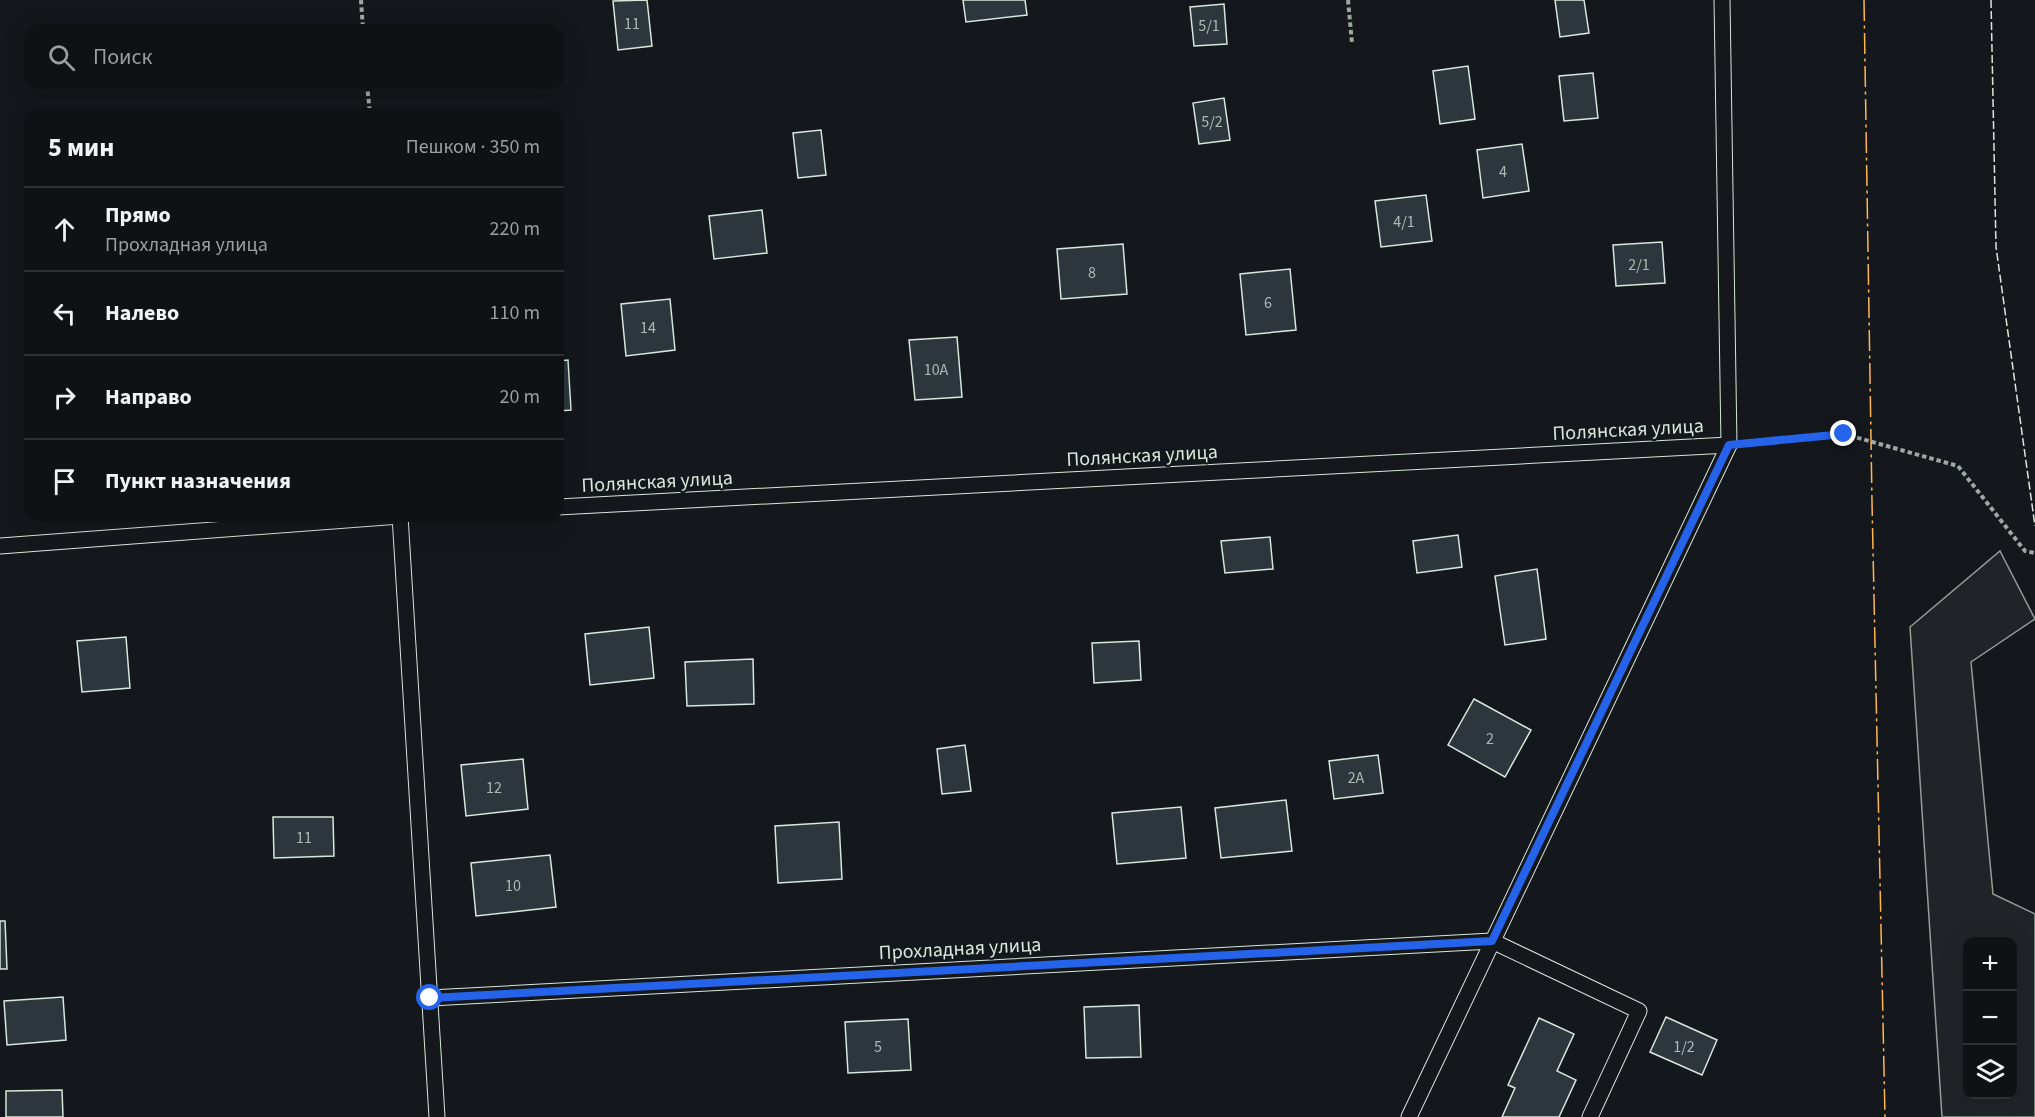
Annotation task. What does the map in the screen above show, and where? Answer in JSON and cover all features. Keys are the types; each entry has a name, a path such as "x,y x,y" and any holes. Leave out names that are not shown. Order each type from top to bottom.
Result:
{"lane":[{"path":"1409,1117 1729,445 1722,0"},
{"name":"Полянская улица","path":"564,507 1729,445"},
{"path":"0,546 320,522"},
{"path":"400,522 437,1117"},
{"path":"1492,941 1639,1011 1590,1117"},
{"name":"Прохладная улица","path":"430,998 1492,941"}],"path":[{"path":"361,0 363,24"},
{"path":"1348,0 1352,43"},
{"path":"368,90 369,108"},
{"path":"1729,445 1844,434 1958,466 2025,551 2035,553"}],"shaded area":[{"path":"2000,551 2035,619 1971,662 1993,894 2035,914 2035,1117 1942,1117 1910,627"}],"building":[{"path":"647,0 652,46 618,50 613,1"},
{"path":"963,0 1025,0 1027,15 966,22"},
{"path":"1555,0 1584,0 1589,33 1560,37"},
{"path":"1224,4 1227,44 1194,46 1190,7"},
{"path":"1468,66 1475,119 1440,124 1433,71"},
{"path":"1593,73 1598,118 1564,121 1559,76"},
{"path":"1224,98 1230,140 1199,144 1193,103"},
{"path":"821,130 826,175 798,178 793,133"},
{"path":"1522,144 1529,191 1483,198 1477,150"},
{"path":"1426,195 1432,241 1381,247 1375,201"},
{"path":"762,210 767,253 714,259 709,216"},
{"path":"1662,242 1665,283 1616,286 1613,245"},
{"path":"1123,244 1127,294 1061,299 1057,249"},
{"path":"1290,269 1296,330 1246,335 1240,274"},
{"path":"670,299 675,350 626,356 621,304"},
{"path":"957,337 962,397 915,400 909,340"},
{"path":"564,360 568,360 571,410 564,411"},
{"path":"1458,535 1462,567 1417,573 1413,541"},
{"path":"1270,537 1273,569 1225,573 1221,541"},
{"path":"1537,569 1546,639 1505,645 1495,576"},
{"path":"649,627 654,678 590,685 585,634"},
{"path":"126,637 130,688 82,692 77,641"},
{"path":"1139,641 1141,680 1094,683 1092,643"},
{"path":"753,659 754,704 687,706 685,662"},
{"path":"1474,699 1531,730 1505,777 1448,745"},
{"path":"965,745 971,791 942,794 937,749"},
{"path":"1378,755 1383,793 1334,799 1329,761"},
{"path":"523,759 528,809 466,816 461,765"},
{"path":"1286,800 1292,851 1221,858 1215,808"},
{"path":"1181,807 1186,858 1117,864 1112,813"},
{"path":"273,817 333,817 334,856 274,858"},
{"path":"839,822 842,879 778,883 775,826"},
{"path":"550,855 556,907 476,916 471,863"},
{"path":"0,921 5,921 7,969 0,969"},
{"path":"63,997 66,1040 7,1045 4,1001"},
{"path":"1139,1005 1141,1057 1086,1058 1084,1007"},
{"path":"1666,1017 1717,1040 1702,1075 1650,1052"},
{"path":"1539,1018 1574,1034 1557,1071 1576,1080 1559,1117 1502,1117 1515,1088 1508,1085"},
{"path":"908,1019 911,1070 848,1073 845,1022"},
{"path":"62,1090 63,1117 6,1117 6,1091"}],"fence":[{"path":"1991,0 1996,247 2035,526"}],"power":[{"path":"1864,0 1885,1117"}],"route":[{"path":"430,998 1492,941 1729,445 1844,434"}]}
